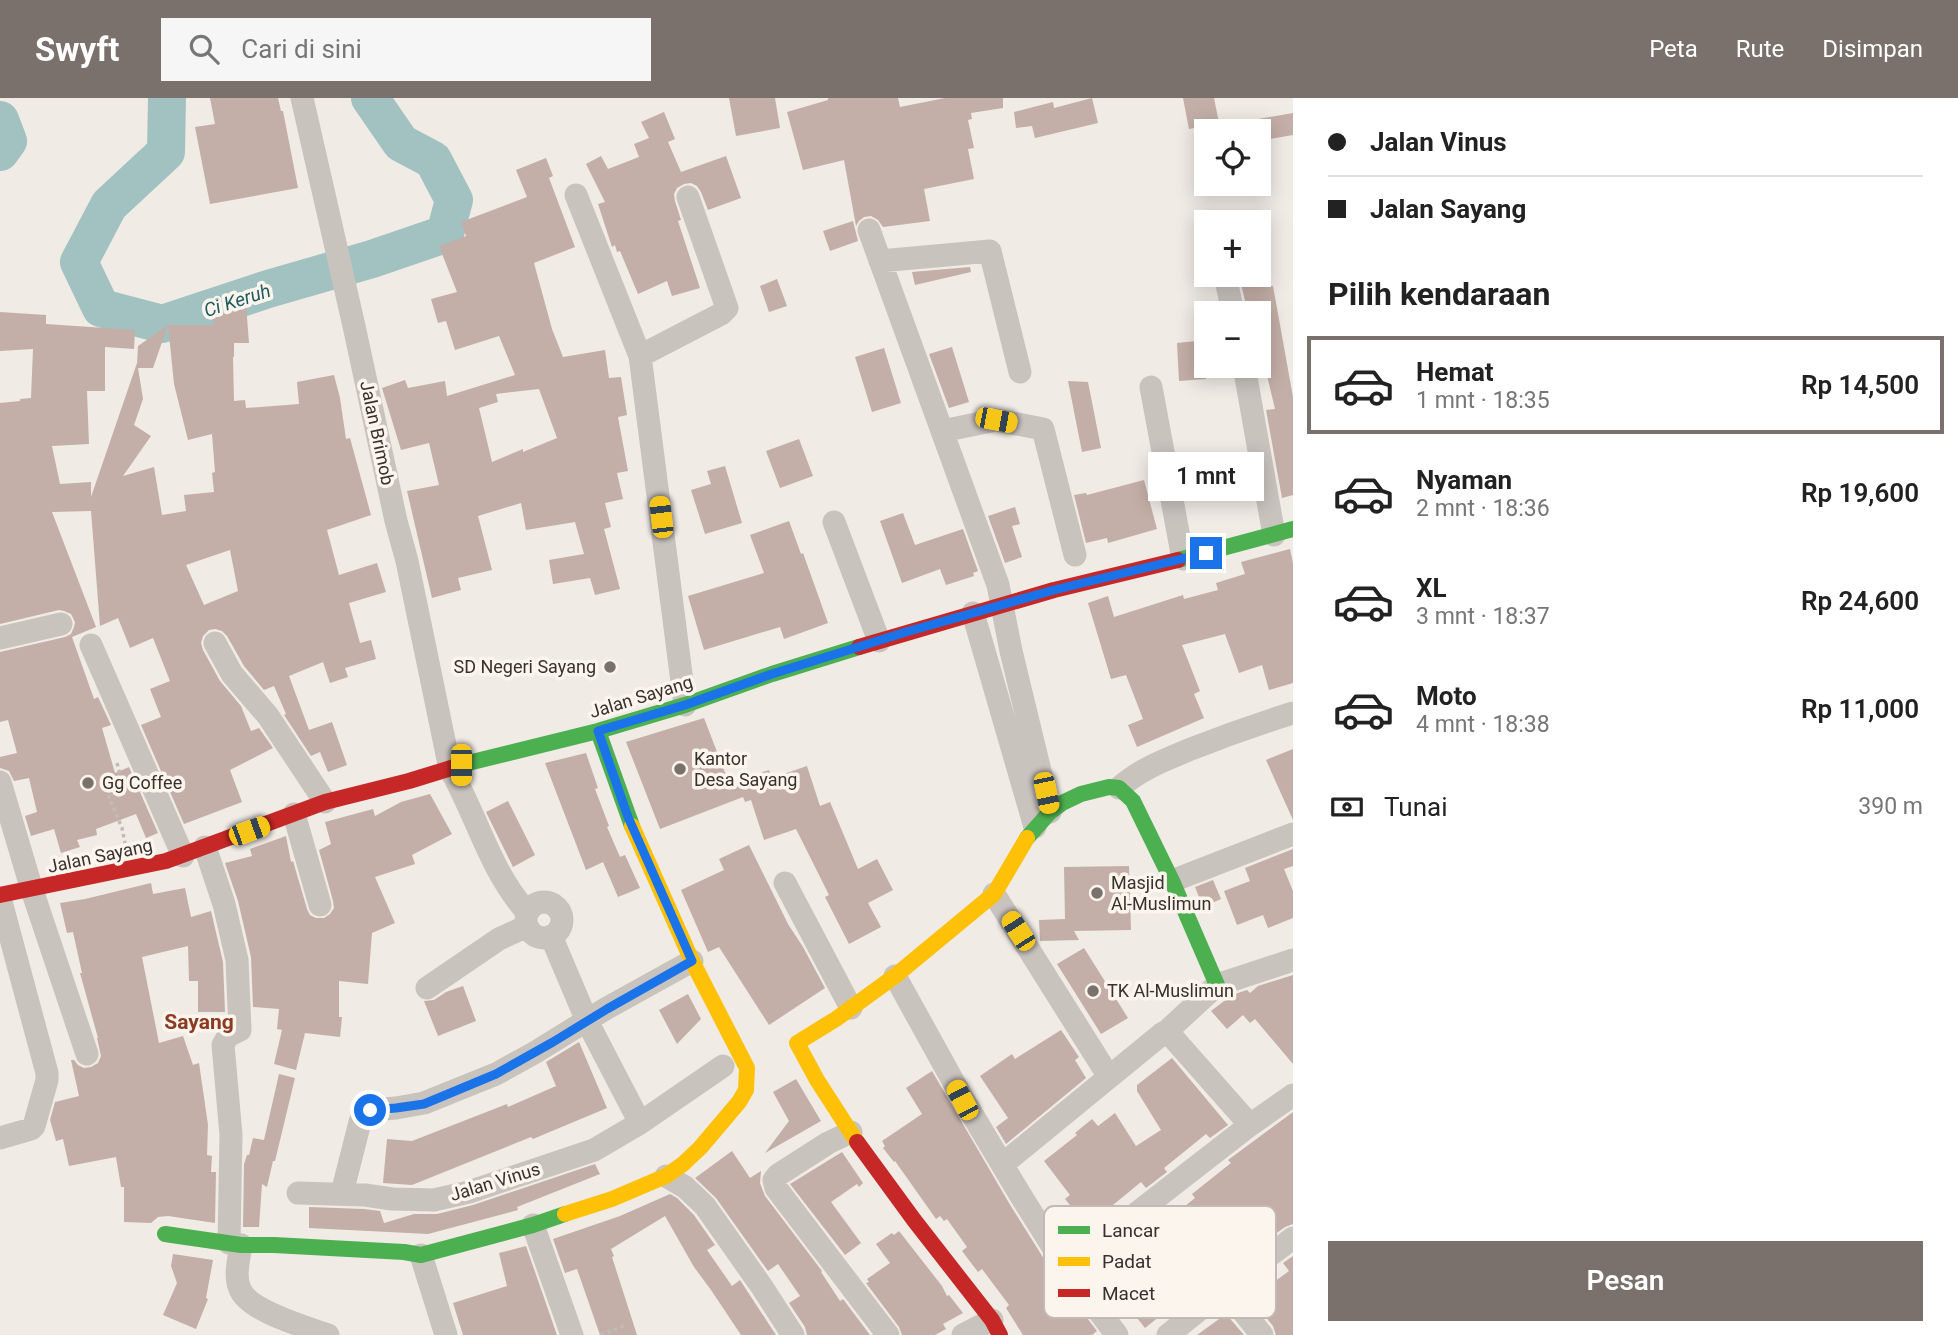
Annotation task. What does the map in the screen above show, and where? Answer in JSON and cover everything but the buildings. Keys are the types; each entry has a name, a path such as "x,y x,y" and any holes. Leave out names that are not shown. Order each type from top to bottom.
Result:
{"street":[{"name":"Jalan Brimob","path":"302,98 351,282 417,559 450,703 456,767"},
{"name":"Jalan Brimob","path":"314,98 343,253"},
{"path":"576,195 640,356 685,705"},
{"path":"640,356 721,314 727,308 688,197"},
{"path":"869,230 998,585 1043,819"},
{"path":"880,261 990,251 1020,372"},
{"path":"1247,378 1284,532"},
{"path":"1151,387 1183,559"},
{"path":"942,430 996,420 1043,429 1075,555"},
{"path":"834,522 879,641"},
{"name":"Jalan Sayang","path":"0,897 183,856 325,802 598,731 685,705 772,674 1054,590 1284,532"},
{"path":"973,613 1043,819"},
{"path":"0,638 61,624"},
{"path":"215,643 232,674 268,716 325,802"},
{"path":"91,645 183,856"},
{"path":"1119,788 1133,775 1171,757 1293,713"},
{"path":"165,1234 235,1244 421,1255 533,1225 612,1199 666,1176 700,1148 746,1090 747,1068 692,961 628,817 598,731"},
{"path":"427,988 527,919 537,903 551,903 562,920 551,936 537,936 527,919 512,896 490,856 461,789 456,767"},
{"path":"0,782 32,890 87,1054"},
{"path":"963,1335 996,1328 851,1132 797,1044 895,976 994,894 1026,840 1043,819 1062,803 1081,794 1109,787 1119,788 1133,801 1172,881 1217,985"},
{"path":"294,814 320,905"},
{"path":"1172,881 1293,834"},
{"path":"205,848 224,904 237,960 240,1030 228,1036 223,1045 239,1287 243,1295 260,1310 328,1335"},
{"path":"785,883 851,1008"},
{"path":"994,894 1109,1077"},
{"path":"0,897 47,1080 34,1126 0,1138"},
{"path":"551,936 587,1021 640,1123"},
{"path":"1003,1164 1167,1031 1217,985 1293,960"},
{"path":"342,1193 360,1122 370,1110 424,1104 496,1074 692,961"},
{"path":"895,976 962,1100 1044,1232"},
{"path":"1167,1031 1250,1125"},
{"name":"Jalan Vinus","path":"298,1193 342,1193 392,1199 434,1200 469,1192 594,1150 640,1123 723,1066"},
{"path":"1146,1206 1293,1094"},
{"path":"851,1132 828,1143 774,1180 776,1188 888,1335"},
{"path":"666,1176 685,1187 705,1206 793,1335"},
{"path":"533,1225 572,1335"},
{"path":"1276,1251 1293,1238"},
{"path":"421,1255 446,1335"},
{"path":"1104,1318 1117,1335"},
{"path":"1168,1335 1189,1318"},
{"path":"1248,1318 1262,1335"}],"path":[{"path":"130,869 122,828 104,785 120,775 114,750 135,747"},
{"path":"601,1335 626,1325"}],"waterway":[{"name":"Ci Keruh","path":"167,98 166,152 109,205 79,262 101,308 162,324 445,234 454,200 433,160 401,143 370,98"},
{"name":"Ci Keruh","path":"0,120 8,141 0,152"}],"traffic: fast":[{"path":"1178,560 1293,529"},
{"path":"464,764 598,731 859,647"},
{"path":"598,731 632,826"},
{"path":"1027,838 1050,812 1062,803 1081,794 1109,787 1119,788 1133,801 1172,881 1217,985"},
{"path":"165,1234 241,1245 421,1255 565,1214"}],"traffic: slow":[{"path":"565,1214 612,1199 666,1176 700,1148 746,1090 747,1068 692,961 632,826"},
{"path":"857,1142 797,1043 836,1019 895,976 994,894 1027,838"}],"traffic: jam":[{"path":"859,647 1054,590 1178,560"},
{"path":"0,895 166,861 325,802 464,764"},
{"path":"857,1142 992,1320 1000,1335"}],"place":[{"name":"SD Negeri Sayang","path":"610,667"},
{"name":"Kantor Desa Sayang","path":"680,769"},
{"name":"Gg Coffee","path":"88,783"},
{"name":"Masjid Al-Muslimun","path":"1097,893"},
{"name":"TK Al-Muslimun","path":"1093,991"}],"district":[{"name":"Sayang","path":"199,1022"}],"route":[{"path":"370,1110 424,1104 496,1074 692,961 628,817 598,731 906,632 1054,590 1206,553"}]}
